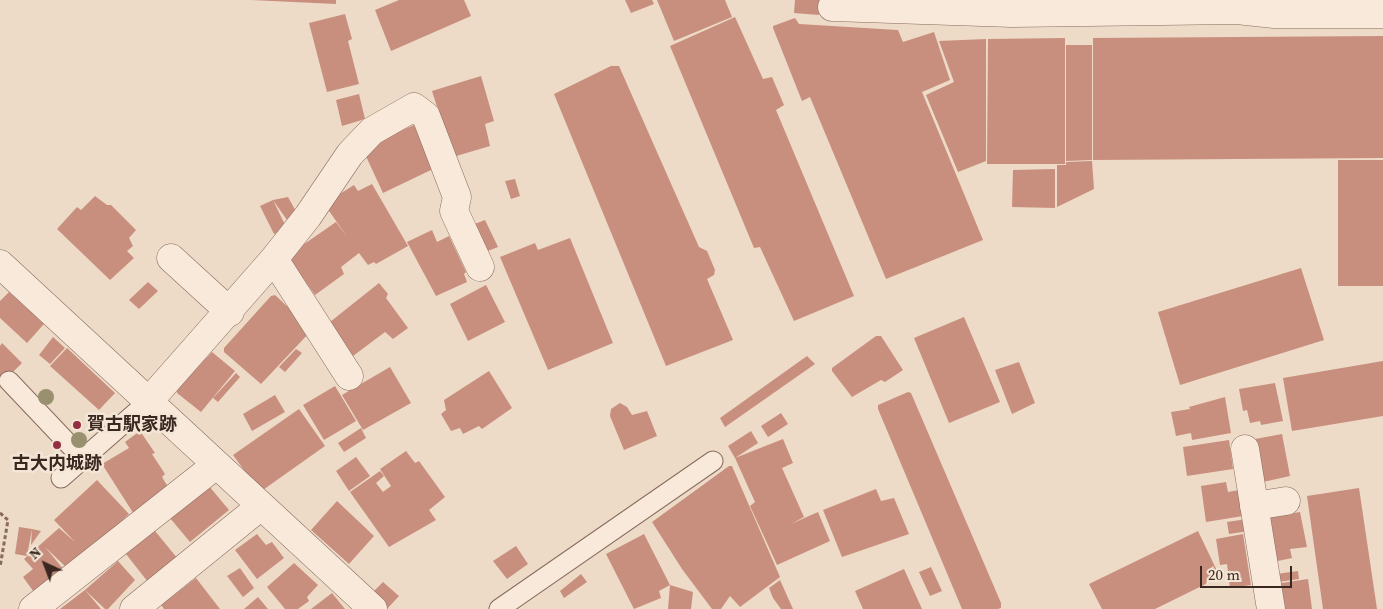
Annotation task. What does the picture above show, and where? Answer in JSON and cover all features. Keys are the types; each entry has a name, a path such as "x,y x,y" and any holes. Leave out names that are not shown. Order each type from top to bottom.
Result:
{"street":[{"path":"832,7 877,4 1147,6 1237,10 1273,7 1335,8 1383,14"},
{"path":"149,401 230,312 274,259 308,216 350,154 372,131 414,107 426,116 457,197 454,211 480,267"},
{"path":"171,258 230,312"},
{"path":"274,259 349,376"},
{"path":"0,264 373,609"},
{"path":"1245,449 1271,609"},
{"path":"33,609 216,465"},
{"path":"1254,506 1286,501"},
{"path":"134,609 261,506"}],"lane":[{"path":"9,381 82,458"},
{"path":"61,478 149,401"},
{"path":"500,609 713,461"}],"path":[{"path":"0,513 8,520 0,567"}],"building":[{"path":"251,0 336,0 336,4"},
{"path":"399,0 464,0 471,16 391,51 375,10"},
{"path":"625,0 652,0 654,4 631,13"},
{"path":"657,0 725,0 732,17 674,41"},
{"path":"795,0 820,0 819,15 794,13"},
{"path":"345,14 352,39 348,41 359,84 327,92 309,23"},
{"path":"735,17 763,79 772,77 784,105 776,110 854,296 794,321 760,247 754,248 670,46"},
{"path":"795,18 799,24 898,30 903,42 934,32 950,80 922,92 983,240 886,279 810,97 802,101 773,28 773,26"},
{"path":"1383,36 1383,158 1093,160 1093,38"},
{"path":"1065,38 1065,164 987,164 988,39"},
{"path":"986,39 986,161 958,172 926,95 954,82 939,41"},
{"path":"1066,45 1092,45 1092,160 1066,161"},
{"path":"611,66 619,66 699,247 707,251 715,270 714,275 707,279 733,340 666,366 554,94"},
{"path":"481,76 494,121 485,124 490,146 453,157 432,91"},
{"path":"359,94 365,119 342,126 336,100"},
{"path":"414,125 433,169 383,193 364,152 371,143"},
{"path":"1338,160 1383,160 1383,286 1338,286"},
{"path":"1092,161 1094,189 1057,207 1057,165 1066,165 1066,162"},
{"path":"1055,169 1055,208 1012,207 1013,170"},
{"path":"515,179 520,196 511,199 505,181"},
{"path":"372,184 408,246 376,264 374,262 368,265 359,253 341,267 344,274 315,295 287,256 336,222 348,238 327,208 335,197 354,185 358,191"},
{"path":"95,196 107,205 111,205 136,230 129,238 133,246 127,251 134,258 110,280 57,229 77,207 81,210"},
{"path":"288,197 298,215 287,220 273,200"},
{"path":"273,200 287,229 274,234 260,206"},
{"path":"485,220 498,247 485,252 472,225"},
{"path":"432,230 437,242 449,236 466,272 464,274 467,282 436,296 407,242"},
{"path":"570,238 613,343 548,370 500,257 535,243 538,250"},
{"path":"1301,268 1324,340 1180,385 1158,312"},
{"path":"148,282 158,291 139,309 129,300"},
{"path":"379,283 388,294 386,298 408,328 393,339 385,332 353,356 330,322"},
{"path":"486,285 505,322 468,341 450,304"},
{"path":"9,292 44,324 27,343 0,318 0,301"},
{"path":"275,295 311,331 261,384 224,352 224,348 271,296"},
{"path":"964,317 1000,402 949,423 914,338"},
{"path":"876,336 881,336 903,370 885,382 881,380 852,397 832,371 832,368"},
{"path":"53,337 65,348 50,364 39,355"},
{"path":"2,343 22,363 0,385 0,346"},
{"path":"67,348 115,393 99,410 50,366"},
{"path":"296,349 302,353 285,372 279,367"},
{"path":"212,352 235,371 201,412 177,393 177,389"},
{"path":"807,356 815,364 725,427 720,418"},
{"path":"1383,361 1383,416 1292,431 1283,378"},
{"path":"1019,362 1035,403 1012,414 995,370"},
{"path":"390,367 411,403 363,430 342,395"},
{"path":"489,371 512,408 482,429 479,426 463,434 460,428 451,431 441,414 446,410 444,400"},
{"path":"236,373 240,377 218,402 213,398"},
{"path":"1275,383 1283,421 1261,425 1260,421 1250,423 1247,410 1243,411 1239,389"},
{"path":"335,386 356,421 324,440 303,405"},
{"path":"908,392 911,393 1001,603 1001,608 962,609 878,409 878,405"},
{"path":"275,395 285,412 252,431 243,414"},
{"path":"1225,397 1231,433 1192,440 1191,433 1176,436 1171,412 1190,409 1189,407"},
{"path":"620,403 627,407 632,415 647,411 657,436 624,450 610,416 611,409"},
{"path":"299,409 325,446 260,492 233,455"},
{"path":"781,413 788,424 768,437 761,426"},
{"path":"361,428 366,438 344,452 338,443"},
{"path":"140,431 155,453 152,454 165,474 162,477 173,495 137,519 102,464 129,448 125,442"},
{"path":"751,431 758,443 735,458 728,446"},
{"path":"1282,434 1290,476 1263,482 1255,439"},
{"path":"783,439 793,463 782,468 804,517 791,524 818,512 830,541 777,565 750,506 755,502 735,458"},
{"path":"1229,440 1233,469 1187,476 1183,447"},
{"path":"406,451 415,463 419,461 445,497 429,510 436,520 389,547 350,492 380,471 384,476 376,483 383,492 391,486 380,469"},
{"path":"356,457 370,476 349,491 336,471"},
{"path":"729,466 732,466 780,577 740,607 730,596 721,609 712,609 682,569 652,522"},
{"path":"97,480 129,514 69,570 45,547 65,571 36,595 23,577 33,569 24,559 59,528 75,542 54,520"},
{"path":"1226,482 1228,492 1239,490 1243,516 1206,522 1201,486"},
{"path":"209,486 229,510 190,542 170,518"},
{"path":"1359,488 1377,609 1323,609 1307,496"},
{"path":"876,489 881,501 894,498 909,534 842,557 823,510"},
{"path":"337,501 374,536 349,564 311,530"},
{"path":"1300,512 1307,547 1290,549 1292,558 1273,562 1266,518"},
{"path":"1247,519 1249,531 1229,534 1227,522"},
{"path":"19,527 32,529 27,556 15,554"},
{"path":"32,529 41,531 31,545"},
{"path":"155,531 178,559 148,582 126,554"},
{"path":"1198,531 1220,577 1155,609 1102,609 1089,584"},
{"path":"257,534 266,545 272,542 284,558 257,579 235,550"},
{"path":"644,534 670,585 659,591 661,598 634,609 606,554"},
{"path":"1243,534 1251,585 1230,588 1227,564 1220,565 1216,539"},
{"path":"516,546 528,564 507,579 493,561"},
{"path":"118,561 135,580 108,609 105,609 85,590"},
{"path":"294,563 318,585 307,597 309,601 298,609 285,609 267,587"},
{"path":"931,567 942,591 930,596 919,572"},
{"path":"240,568 254,588 243,597 227,576"},
{"path":"904,569 922,609 863,609 855,591"},
{"path":"1298,571 1299,579 1278,582 1276,574"},
{"path":"581,574 587,582 564,598 560,591"},
{"path":"196,578 220,609 164,609 161,605"},
{"path":"1308,579 1312,609 1284,609 1275,584"},
{"path":"780,580 793,609 781,609 773,598 769,588"},
{"path":"383,582 399,596 387,609 371,594"},
{"path":"670,585 693,592 691,609 668,609"},
{"path":"85,590 101,609 60,609"},
{"path":"332,593 345,609 311,609"},
{"path":"258,597 268,609 244,609"}],"place":[{"name":"賀古駅家跡","path":"77,425"},
{"name":"古大内城跡","path":"57,445"}]}
